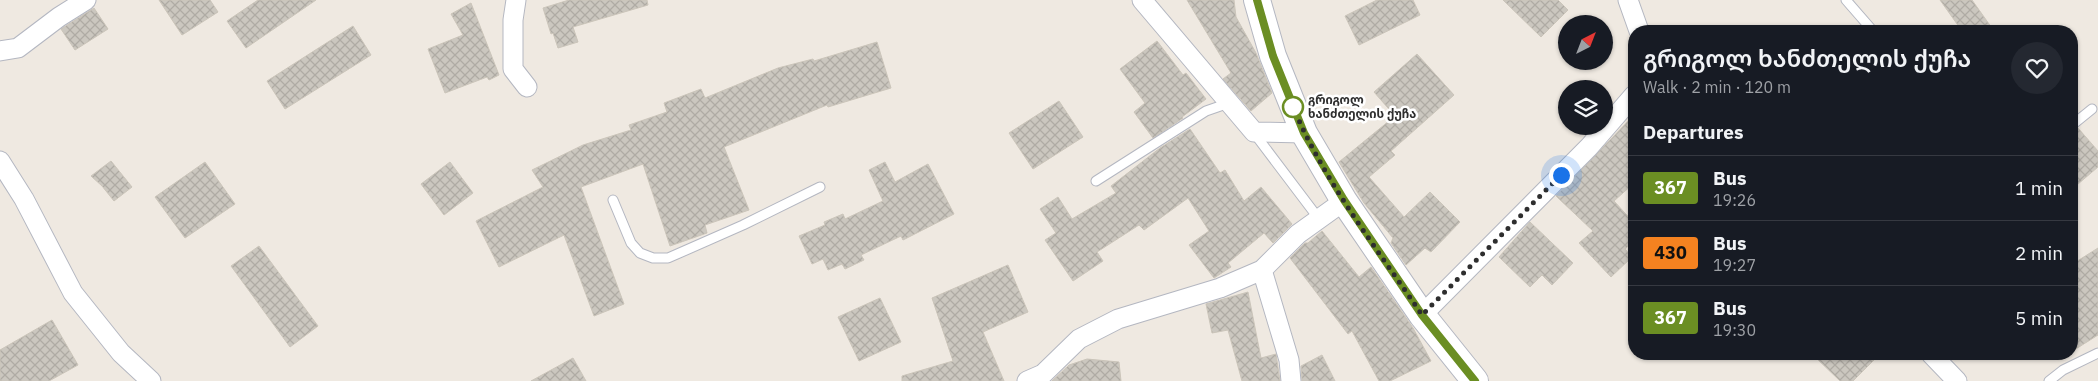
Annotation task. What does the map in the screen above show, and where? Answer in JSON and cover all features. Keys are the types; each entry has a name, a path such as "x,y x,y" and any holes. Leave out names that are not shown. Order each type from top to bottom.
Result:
{"street":[{"path":"0,51 18,48 59,17 86,0"},
{"path":"516,0 513,20 513,69 527,87"},
{"path":"1142,0 1254,132 1304,133"},
{"path":"1256,0 1273,56 1304,133 1344,200 1422,315 1476,381"},
{"path":"1628,0 1637,25"},
{"path":"1422,315 1588,147 1628,102"},
{"path":"0,161 24,199 73,293 121,353 151,381"},
{"path":"1027,381 1043,374 1079,339 1118,319 1220,288 1262,270 1298,234 1344,200"},
{"path":"1262,270 1289,360 1291,381"},
{"path":"1937,360 1956,381"}],"lane":[{"path":"1846,0 1868,25"},
{"path":"1096,181 1206,111 1229,103"},
{"path":"2078,120 2092,109"},
{"path":"1254,132 1319,219"},
{"path":"612,200 632,242 640,253 653,258 668,258 743,225 820,187"},
{"path":"2049,381 2063,370 2098,352"}],"building":[{"path":"159,0 210,0 218,12 182,35"},
{"path":"258,0 316,0 246,48 227,21"},
{"path":"569,0 647,0 648,5 573,27 578,42 558,48 553,33 551,34 543,8"},
{"path":"1187,0 1234,0 1236,17 1256,53 1272,93 1251,111 1223,79 1231,73"},
{"path":"1377,0 1413,0 1420,15 1359,45 1345,16"},
{"path":"1503,0 1558,0 1568,10 1563,15 1558,15 1558,20 1541,37"},
{"path":"1940,0 1972,0 1990,25 1958,25"},
{"path":"471,3 499,75 489,80 487,77 445,93 428,49 463,35 451,14"},
{"path":"94,8 108,29 75,50 61,29"},
{"path":"353,26 371,55 285,109 267,81"},
{"path":"1157,41 1183,75 1186,73 1206,99 1183,118 1153,138 1134,112 1145,103 1120,69"},
{"path":"877,42 891,88 828,107 827,105 724,147 749,210 705,225 707,233 670,246 643,164 581,187 624,304 594,316 564,235 499,267 476,221 543,187 532,170 583,145 631,130 629,125 667,112 664,103 701,89 705,98 778,68 813,59 814,61"},
{"path":"1417,54 1454,95 1391,151 1395,155 1369,177 1404,217 1430,192 1460,222 1431,252 1425,248 1406,265 1391,243 1393,238 1364,203 1339,162 1395,116 1374,92"},
{"path":"1059,101 1083,137 1033,169 1009,133"},
{"path":"1628,121 1628,188 1614,201 1628,216 1628,246 1625,249 1628,252 1628,261 1611,277 1579,243 1593,231 1556,196"},
{"path":"2078,128 2098,151 2098,167 2078,184"},
{"path":"1190,129 1220,173 1225,170 1244,201 1261,187 1292,224 1273,243 1264,233 1228,263 1231,267 1214,278 1189,245 1209,231 1188,198 1144,230 1139,225 1097,252 1103,261 1073,281 1045,240 1056,233 1040,209 1058,197 1072,219 1116,193 1111,186 1160,148"},
{"path":"111,161 132,187 114,201 91,176"},
{"path":"205,162 235,204 185,238 155,197"},
{"path":"450,162 473,193 444,215 421,184"},
{"path":"885,162 895,182 928,164 954,214 903,240 901,236 861,255 864,260 845,269 842,264 828,270 823,259 812,264 799,236 825,225 824,222 843,214 845,219 883,201 869,170"},
{"path":"1530,222 1573,263 1552,285 1542,275 1530,287 1499,257"},
{"path":"1322,231 1359,277 1371,267 1413,328 1431,361 1390,381 1379,381 1352,331 1348,334 1290,258 1305,243 1308,243"},
{"path":"259,246 318,326 290,347 231,266"},
{"path":"2098,248 2098,335 2078,348 2078,261"},
{"path":"1008,265 1028,312 983,332 1004,381 902,381 902,376 953,361 932,298"},
{"path":"1248,292 1261,358 1276,354 1280,381 1242,381 1228,330 1212,333 1206,304"},
{"path":"880,298 901,342 859,361 838,317"},
{"path":"52,320 78,365 49,381 0,381 0,350"},
{"path":"1322,355 1335,381 1302,381 1301,366"},
{"path":"573,358 586,381 531,381"},
{"path":"1087,359 1119,362 1121,381 1052,381 1069,365"},
{"path":"1818,360 1874,360 1853,381 1840,381"}],"bus line":[{"name":"367","path":"1257,0 1273,56 1304,133 1344,200 1422,315 1475,381"}],"place":[{"name":"გრიგოლ ხანძთელის ქუჩა","path":"1293,107"}],"route":[{"path":"1293,107 1291,102 1304,133 1344,200 1422,315 1561,175"}]}
